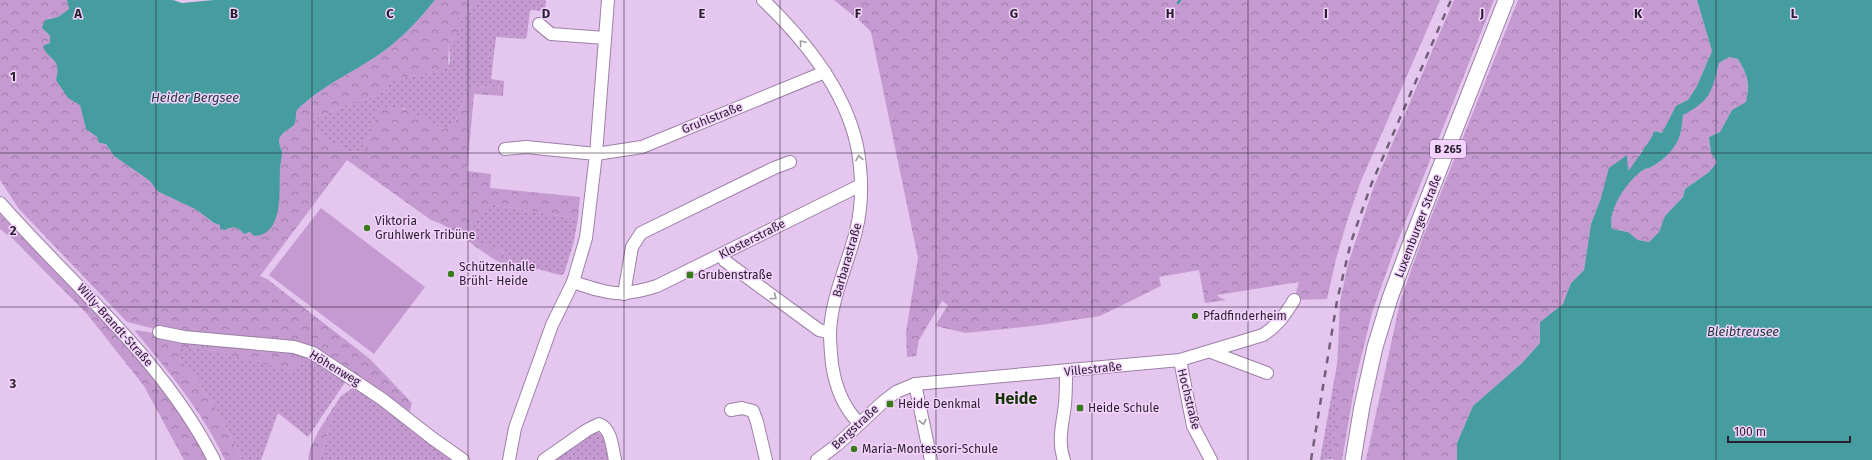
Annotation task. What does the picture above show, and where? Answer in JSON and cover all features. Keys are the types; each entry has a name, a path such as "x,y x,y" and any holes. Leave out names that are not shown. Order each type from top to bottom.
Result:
{"main road":[{"name":"Luxemburger Straße","path":"1354,460 1362,406 1375,347 1390,298 1506,0"}],"street":[{"path":"509,460 512,439 518,421 552,325 573,282 586,238 596,154 608,0"},
{"name":"Barbarastraße","path":"763,0 790,28 825,72 845,110 855,140 860,166 859,217 836,297 830,333 834,380 850,414 859,424"},
{"path":"539,24 551,34 605,38"},
{"name":"Gruhlstraße","path":"505,149 526,147 596,154 624,151 642,147 825,72"},
{"path":"624,294 632,246 641,233 774,168 790,162"},
{"name":"Klosterstraße","path":"573,282 609,293 624,294 657,286 860,185"},
{"name":"Willy-Brandt-Straße","path":"0,202 125,333 183,406 201,434 214,460"},
{"path":"722,255 725,261 819,330 830,333"},
{"name":"Villestraße","path":"915,384 1066,372 1180,360 1211,352 1263,335 1283,318 1294,300"},
{"name":"Höhenweg","path":"159,332 184,337 294,347 313,353 382,399 463,460"},
{"path":"1211,352 1267,373"},
{"name":"Hochstraße","path":"1180,360 1193,426 1210,460"},
{"path":"1064,460 1061,453 1060,434 1065,405 1066,372"},
{"path":"915,384 931,460"},
{"name":"Bergstraße","path":"817,460 837,445 882,402 896,392 915,384"},
{"path":"731,410 742,408 753,411 766,460"},
{"path":"544,460 599,424 608,430 615,460"}],"green space":[{"path":"0,0 67,0 69,9 58,17 47,19 45,32 50,36 50,43 44,45 46,50 57,63 57,80 80,105 86,129 97,137 99,143 106,144 114,156 150,181 157,191 197,210 214,223 221,225 225,230 235,228 239,229 244,234 251,232 254,236 263,234 270,228 274,220 279,200 282,154 279,140 283,133 294,125 297,110 318,92 388,48 413,25 435,0 483,0 472,6 457,19 460,30 455,38 449,43 448,66 440,71 395,79 388,85 386,90 376,96 343,106 312,120 310,124 312,129 345,151 362,152 370,158 364,143 375,130 375,113 383,108 400,108 409,111 443,129 455,123 468,87 497,86 503,96 474,94 467,171 491,174 490,188 580,197 578,219 489,204 466,237 502,251 510,267 499,262 442,224 431,220 347,160 260,276 267,279 370,359 412,403 408,417 318,351 168,332 127,322 19,209 0,180"},
{"path":"483,0 546,0 545,11 530,10 527,36 525,39 496,37 491,79 504,81 503,96 497,86 468,87 455,123 443,129 403,108 376,117 374,123 375,130 364,143 371,159 362,152 345,151 312,129 310,124 312,120 343,106 376,96 386,90 388,85 395,79 439,71 448,66 450,61 449,43 455,38 457,19 472,6"},
{"path":"834,0 1440,0 1361,181 1336,259 1327,299 1294,300 1299,282 1217,295 1226,300 1205,303 1199,270 1159,277 1161,286 1100,316 1041,325 966,333 935,326 948,305 942,301 919,340 916,356 907,357 906,332 918,258 871,32"},
{"path":"1454,0 1494,0 1395,248 1372,313 1356,378 1342,460 1333,460 1340,302 1348,264 1374,186"},
{"path":"1518,0 1697,0 1712,51 1697,86 1688,100 1676,107 1662,133 1654,131 1650,142 1641,151 1636,163 1627,172 1627,156 1601,198 1591,224 1584,270 1571,283 1563,304 1540,322 1540,343 1522,363 1473,406 1457,443 1457,460 1366,460 1400,302 1421,242"},
{"path":"1729,57 1738,59 1746,75 1748,85 1747,102 1732,110 1720,132 1709,137 1711,153 1717,162 1709,172 1685,189 1683,197 1665,216 1659,232 1649,242 1638,240 1628,232 1612,229 1612,213 1624,188 1644,169 1650,168 1667,156 1672,150 1680,136 1683,115 1691,111 1703,100 1711,87 1719,63"},
{"path":"489,204 578,219 573,245 564,274 560,275 538,269 523,271 510,267 502,251 465,237"},
{"path":"321,208 425,287 374,354 269,275"},
{"path":"0,214 112,328 180,411 207,460 184,460 144,386 87,314 13,239 0,229"},
{"path":"135,331 305,354 292,371 214,351 179,347 178,357 206,393 229,432 242,460 225,460 196,409"},
{"path":"179,346 214,351 305,354 348,378 308,437 278,413 261,460 242,460 229,432 206,393 178,357"},
{"path":"1339,353 1333,459 1320,460"},
{"path":"357,385 454,460 320,460 335,407 340,397"},
{"path":"340,397 335,407 320,460 308,460 310,449 319,430"},
{"path":"594,430 602,436 608,446 611,460 551,460"}],"water":[{"name":"Heider Bergsee","path":"67,0 173,0 182,3 214,0 435,0 413,25 388,48 318,92 297,110 294,125 283,133 279,140 282,154 278,211 275,220 271,228 264,234 254,236 250,232 244,234 239,229 235,228 225,230 220,229 220,225 214,223 197,210 157,191 150,181 114,156 106,144 99,143 97,137 86,129 80,105 68,98 56,80 57,65 43,48 44,45 50,43 50,36 42,28 45,20 58,17 69,9"},
{"name":"Bleibtreusee","path":"1697,0 1872,0 1872,460 1457,460 1457,443 1473,406 1522,363 1540,343 1540,322 1563,304 1571,283 1584,270 1591,224 1601,198 1609,168 1627,155 1628,171 1649,141 1654,131 1662,133 1676,106 1688,100 1697,86 1712,51","holes":["1729,57 1738,59 1744,70 1748,85 1746,102 1732,110 1720,132 1709,137 1711,153 1717,162 1709,172 1685,189 1683,197 1665,216 1659,232 1649,242 1638,240 1628,232 1612,229 1612,213 1625,188 1644,169 1650,168 1667,156 1672,150 1680,136 1683,115 1699,105 1708,95 1712,89 1719,63"]}],"railway":[{"path":"1311,460 1337,301 1351,242 1371,185 1451,0"}],"place":[{"name":"Viktoria Gruhlwerk Tribüne","path":"367,228"},
{"name":"Schützenhalle Brühl- Heide","path":"451,274"},
{"name":"Grubenstraße","path":"690,275"},
{"name":"Pfadfinderheim","path":"1195,316"},
{"name":"Heide Denkmal","path":"890,404"},
{"name":"Heide Schule","path":"1080,408"},
{"name":"Maria-Montessori-Schule","path":"854,449"}],"district":[{"name":"Heide","path":"1016,398"}]}
